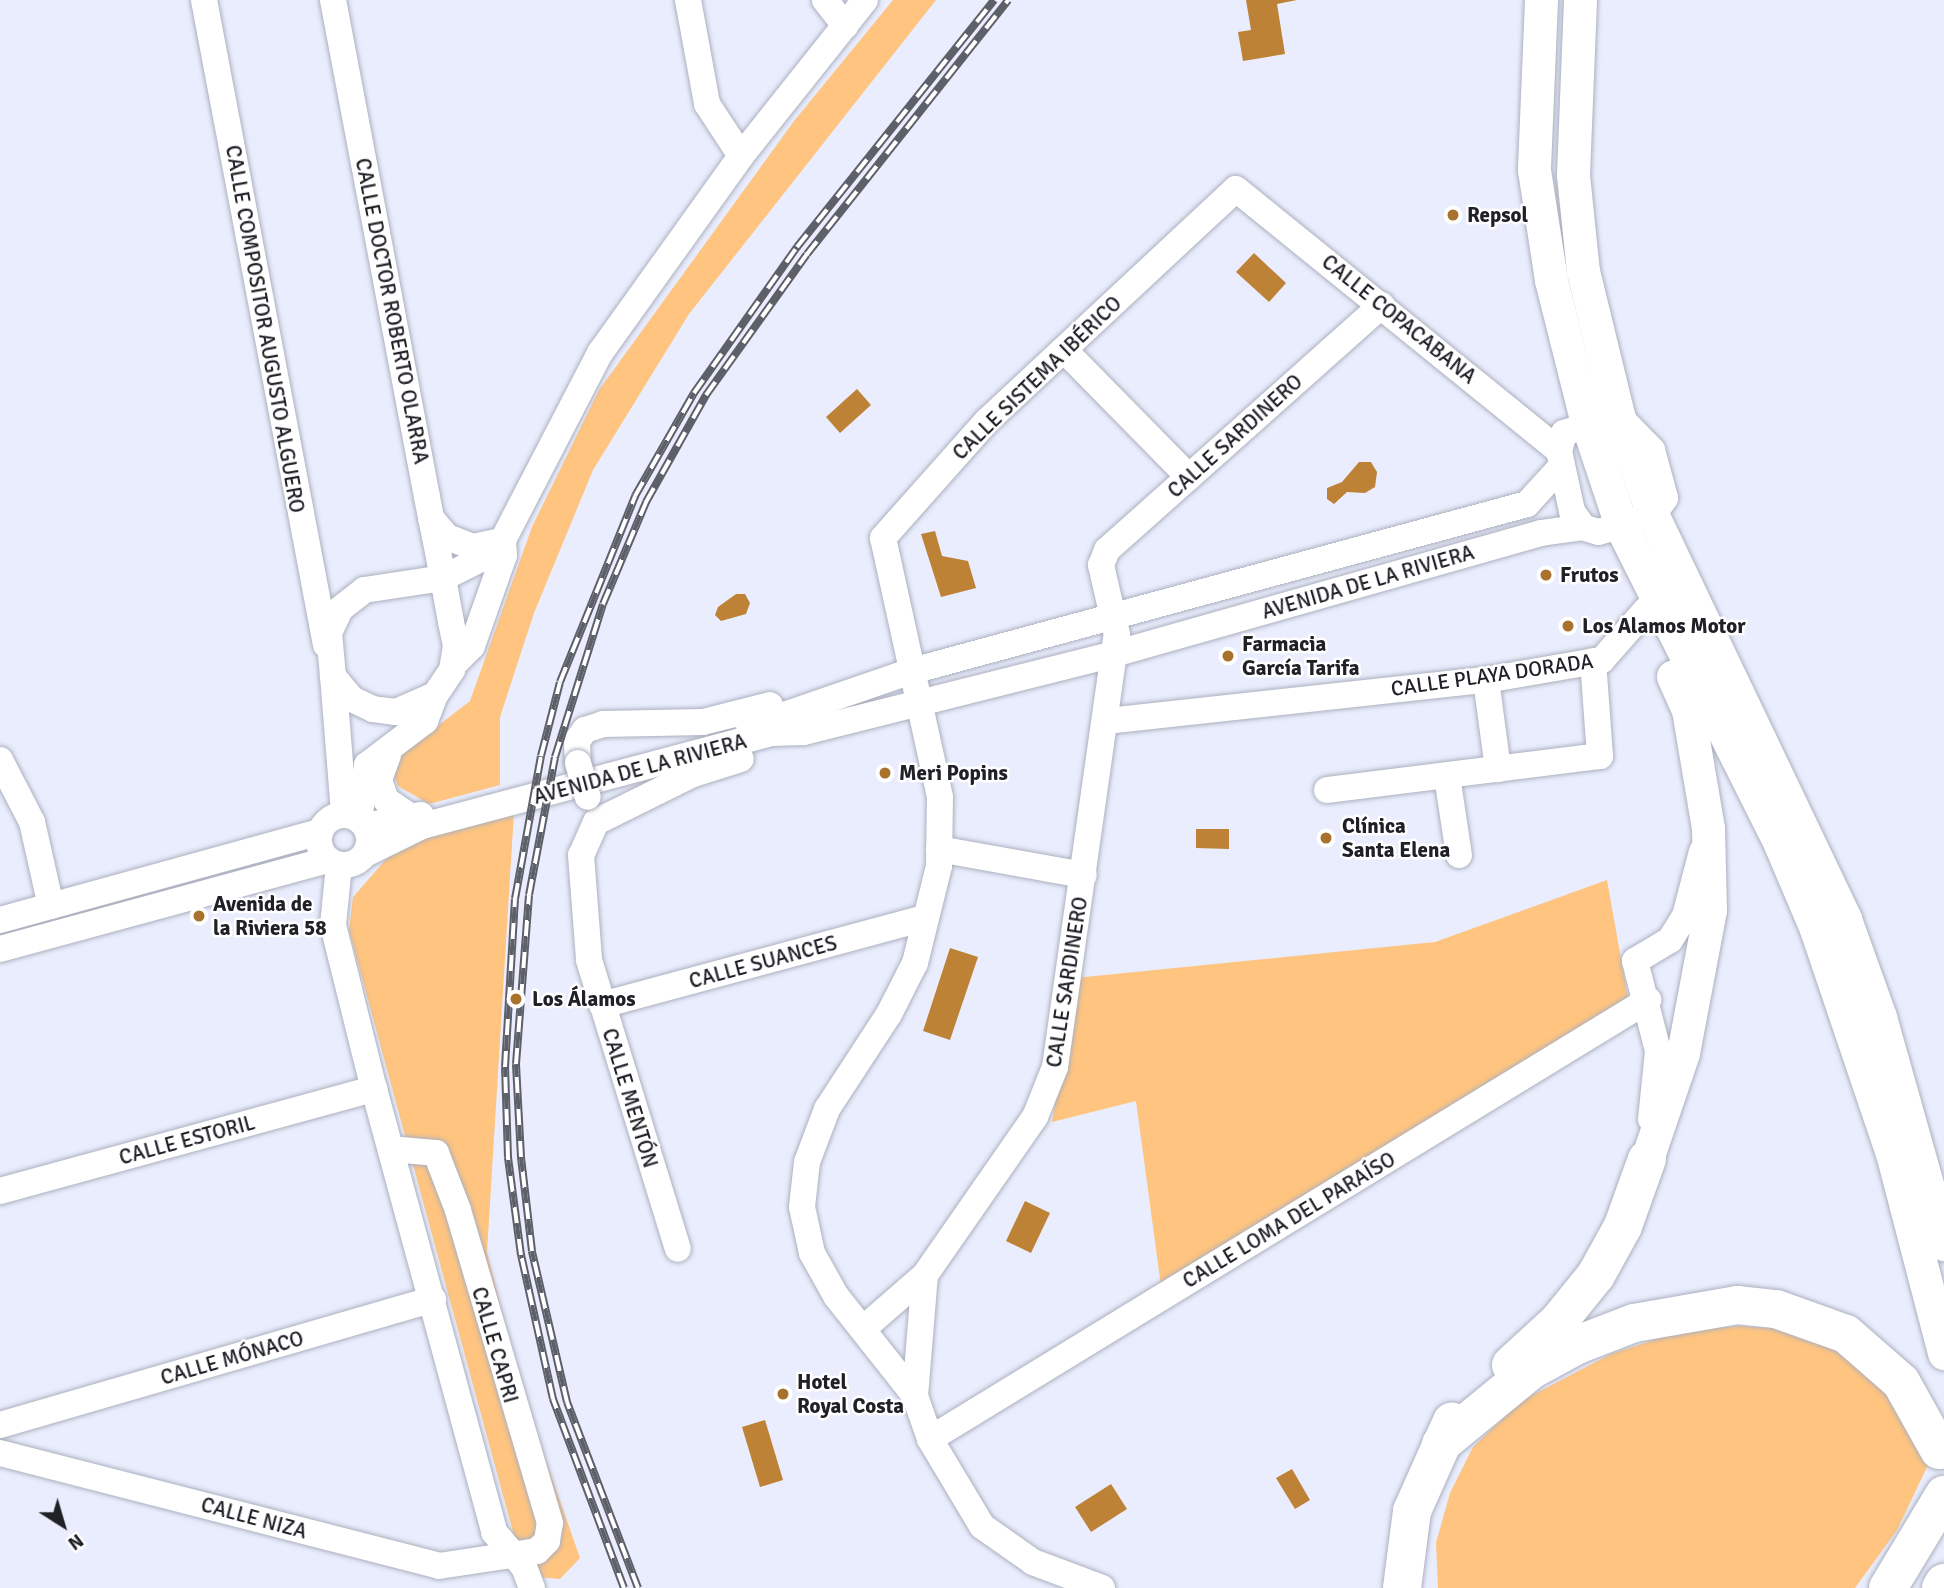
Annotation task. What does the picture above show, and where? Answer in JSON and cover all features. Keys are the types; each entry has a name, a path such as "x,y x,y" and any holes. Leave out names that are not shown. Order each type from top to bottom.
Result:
{"highway":[{"path":"1408,1579 1412,1511 1455,1416 1558,1322 1596,1275 1623,1227 1647,1159"},
{"path":"1441,1444 1521,1377 1577,1345 1634,1323 1737,1305 1776,1309 1846,1334 1901,1382 1939,1450"},
{"path":"1888,1586 1913,1550 1944,1495"},
{"path":"1941,1588 1944,1583"}],"main road":[{"path":"1541,0 1534,170 1551,280 1592,378 1588,437 1659,507 1735,682 1845,919 1880,1017 1944,1244"},
{"path":"1580,0 1573,175 1592,378 1588,437 1622,528 1640,567 1780,844 1816,929 1892,1153 1944,1353"},
{"path":"1640,567 1646,610 1688,710 1709,828 1710,910 1700,982 1647,1159"}],"street":[{"name":"CALLE COMPOSITOR AUGUSTO ALGUERO","path":"204,0 331,667 356,820"},
{"name":"CALLE DOCTOR ROBERTO OLARRA","path":"333,0 451,622"},
{"path":"688,0 707,104 741,156"},
{"path":"825,0 845,26"},
{"path":"411,586 443,578 485,557 503,540 600,353 741,156 865,0"},
{"name":"CALLE COPACABANA","path":"1236,189 1382,305 1588,437"},
{"name":"CALLE SISTEMA IBÉRICO","path":"912,671 883,538 987,421 1236,189"},
{"name":"CALLE SARDINERO","path":"1113,616 1101,565 1107,551 1382,305"},
{"path":"1064,350 1189,477"},
{"path":"1583,527 1588,437"},
{"name":"AVENIDA DE LA RIVIERA","path":"365,854 422,827 772,733 912,671 1507,510 1538,495 1588,437"},
{"path":"1538,495 1551,510 1552,520 1541,533"},
{"path":"1622,528 1659,507"},
{"path":"431,518 447,537 473,547 503,540"},
{"name":"AVENIDA DE LA RIVIERA","path":"356,820 411,817 606,769 768,722 800,720 919,702 1114,654 1541,533 1583,527 1598,532 1622,528"},
{"path":"0,949 333,862 354,864 365,854 356,820 367,765 425,721 435,695 454,664 472,646 504,555 503,540"},
{"path":"435,695 396,712 373,709 352,699 331,667 329,633 340,609 364,590 389,583 411,586 436,600 451,622 454,664"},
{"name":"CALLE PLAYA DORADA","path":"1107,721 1486,680 1593,661 1628,636 1646,610"},
{"path":"1113,616 1114,654"},
{"name":"CALLE SARDINERO","path":"863,1329 925,1275 1044,1099 1055,1068 1107,721 1114,654"},
{"path":"1328,790 1600,756 1593,661"},
{"path":"912,671 940,797 939,849 925,918 915,963 889,1014 827,1109 807,1162 802,1207 812,1253 863,1329 915,1396 930,1440 982,1526 1033,1562 1102,1588"},
{"path":"1486,680 1498,769"},
{"path":"766,705 800,720 693,775 592,810 578,763 577,741 585,730 603,724 703,722 766,705"},
{"path":"396,743 379,780 386,800 411,817"},
{"path":"0,760 32,822 51,906"},
{"path":"1447,776 1459,855"},
{"name":"CALLE MENTÓN","path":"592,810 581,855 589,960 678,1249"},
{"path":"0,920 319,832 329,819 356,820"},
{"path":"1647,1159 1658,1051 1648,1000 1635,961 1670,940 1685,916 1709,828"},
{"path":"319,832 319,848 333,862 333,925 374,1089 433,1298 494,1532 509,1554 524,1567 532,1588"},
{"path":"939,849 1084,875"},
{"name":"CALLE SUANCES","path":"601,1005 925,918"},
{"name":"CALLE LOMA DEL PARAÍSO","path":"930,1440 1648,1000"},
{"name":"CALLE ESTORIL","path":"0,1191 374,1089"},
{"name":"CALLE CAPRI","path":"391,1149 436,1153 550,1523 547,1541 537,1551 509,1554"},
{"name":"CALLE SARDINERO","path":"915,1396 925,1275"},
{"name":"CALLE MÓNACO","path":"0,1425 433,1298"},
{"path":"32,1417 32,1461"},
{"name":"CALLE NIZA","path":"0,1453 439,1566 509,1554"}],"shaded area":[{"path":"893,0 936,0 689,314 593,470 534,613 500,717 500,785 429,804 398,786 394,775 400,755 470,701 532,527 599,390 794,121"},
{"path":"1246,0 1297,0 1277,4 1285,54 1243,61 1238,32 1251,30"},
{"path":"1254,253 1286,283 1269,302 1236,272"},
{"path":"857,389 871,405 840,433 826,417"},
{"path":"1359,462 1371,462 1377,472 1375,487 1365,493 1347,492 1334,504 1327,499 1327,488 1342,482"},
{"path":"935,531 942,556 968,561 976,588 941,597 921,534"},
{"path":"736,594 745,594 750,603 746,614 721,621 715,615 718,607"},
{"path":"514,812 487,1252 522,1392 580,1558 560,1579 536,1577 515,1539 349,930 353,897 396,848"},
{"path":"1196,829 1229,829 1229,849 1196,848"},
{"path":"1607,880 1629,1004 1161,1286 1136,1101 1052,1122 1075,978 1435,942"},
{"path":"950,948 978,957 950,1040 923,1031"},
{"path":"1025,1201 1050,1213 1031,1253 1006,1241"},
{"path":"1738,1326 1784,1329 1852,1357 1883,1383 1928,1465 1897,1530 1855,1588 1438,1588 1436,1543 1450,1493 1473,1447 1521,1401 1611,1354 1678,1332"},
{"path":"765,1420 783,1480 760,1487 742,1427"},
{"path":"1292,1469 1310,1500 1295,1509 1276,1478"},
{"path":"1111,1484 1127,1509 1091,1532 1075,1507"}],"railway":[{"path":"624,1588 553,1399 521,1255 508,1157 505,1067 515,899 541,756 560,682 635,496 694,393 797,247 994,0"},
{"path":"638,1588 567,1402 532,1251 521,1157 516,1064 529,895 555,757 603,604 646,502 706,395 807,254 1008,0"}],"place":[{"name":"Repsol","path":"1453,215"},
{"name":"Frutos","path":"1546,575"},
{"name":"Los Alamos Motor","path":"1568,626"},
{"name":"Farmacia García Tarifa","path":"1228,656"},
{"name":"Meri Popins","path":"885,773"},
{"name":"Clínica Santa Elena","path":"1326,838"},
{"name":"Avenida de la Riviera 58","path":"199,916"},
{"name":"Los Álamos","path":"516,999"},
{"name":"Hotel Royal Costa","path":"783,1394"}]}
